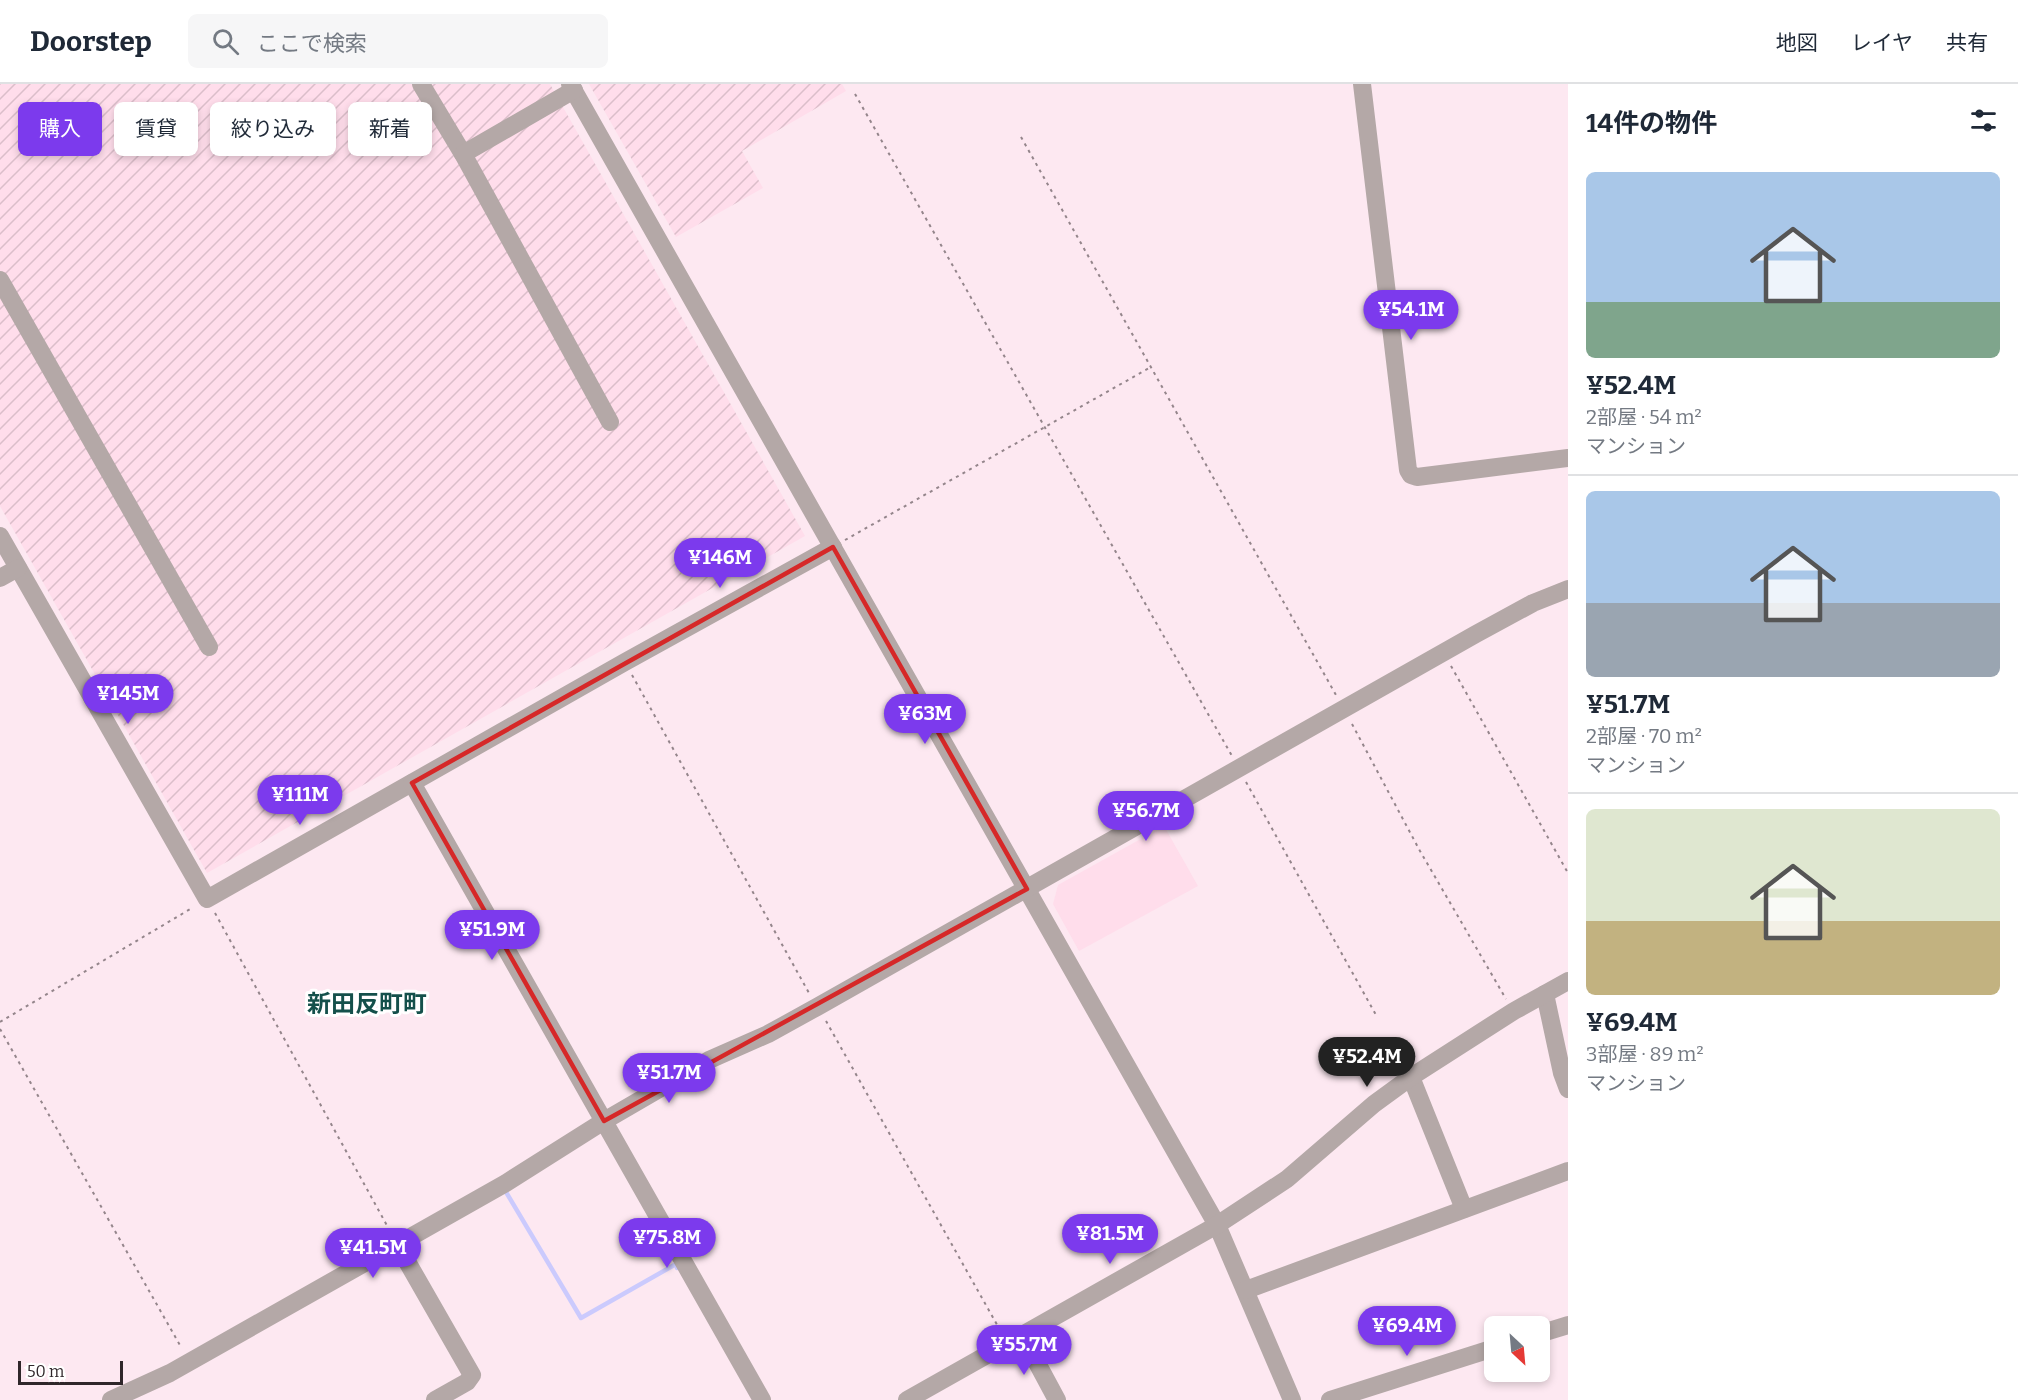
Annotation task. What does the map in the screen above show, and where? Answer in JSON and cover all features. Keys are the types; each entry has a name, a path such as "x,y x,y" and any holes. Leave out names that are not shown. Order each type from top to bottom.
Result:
{"street":[{"path":"421,84 463,154 610,422"},
{"path":"1362,84 1408,470 1411,475 1417,477 1568,458"},
{"path":"463,154 572,87 1217,1225 1292,1400"},
{"path":"0,280 209,647"},
{"path":"0,536 207,899 833,547"},
{"path":"0,578 18,568"},
{"path":"112,1400 189,1362 506,1183 608,1118 709,1060 768,1034 818,1007 1444,652 1533,603 1568,589"},
{"path":"412,783 608,1118 762,1400"},
{"path":"907,1400 1217,1225 1287,1179 1374,1104 1411,1077 1514,1011 1568,981"},
{"path":"1545,994 1562,1074 1568,1089"},
{"path":"1411,1077 1464,1209"},
{"path":"1246,1290 1568,1171"},
{"path":"397,1245 472,1375 467,1382 435,1400"},
{"path":"1550,1330 1568,1324"},
{"path":"1015,1339 1057,1400"},
{"path":"1330,1400 1484,1351"}],"path":[{"path":"855,94 1239,768 1376,1015"},
{"path":"1021,137 1344,709 1420,851 1514,1011"},
{"path":"833,547 1151,367"},
{"path":"1444,652 1568,873"},
{"path":"625,662 818,1007 1015,1339"},
{"path":"0,1022 207,899 397,1245"},
{"path":"0,1029 189,1362"}],"highlighted area":[{"path":"833,547 1027,889 604,1121 412,783"}],"shaded area":[{"path":"0,84 550,84 805,536 207,873 0,506"},
{"path":"589,84 842,84 846,91 742,151 763,188 676,237"},
{"path":"1164,826 1198,886 1079,951 1053,904 1058,885"}],"waterway":[{"path":"506,1192 581,1318 676,1264 677,1268"}],"district":[{"name":"新田反町町","path":"367,1004"}]}
